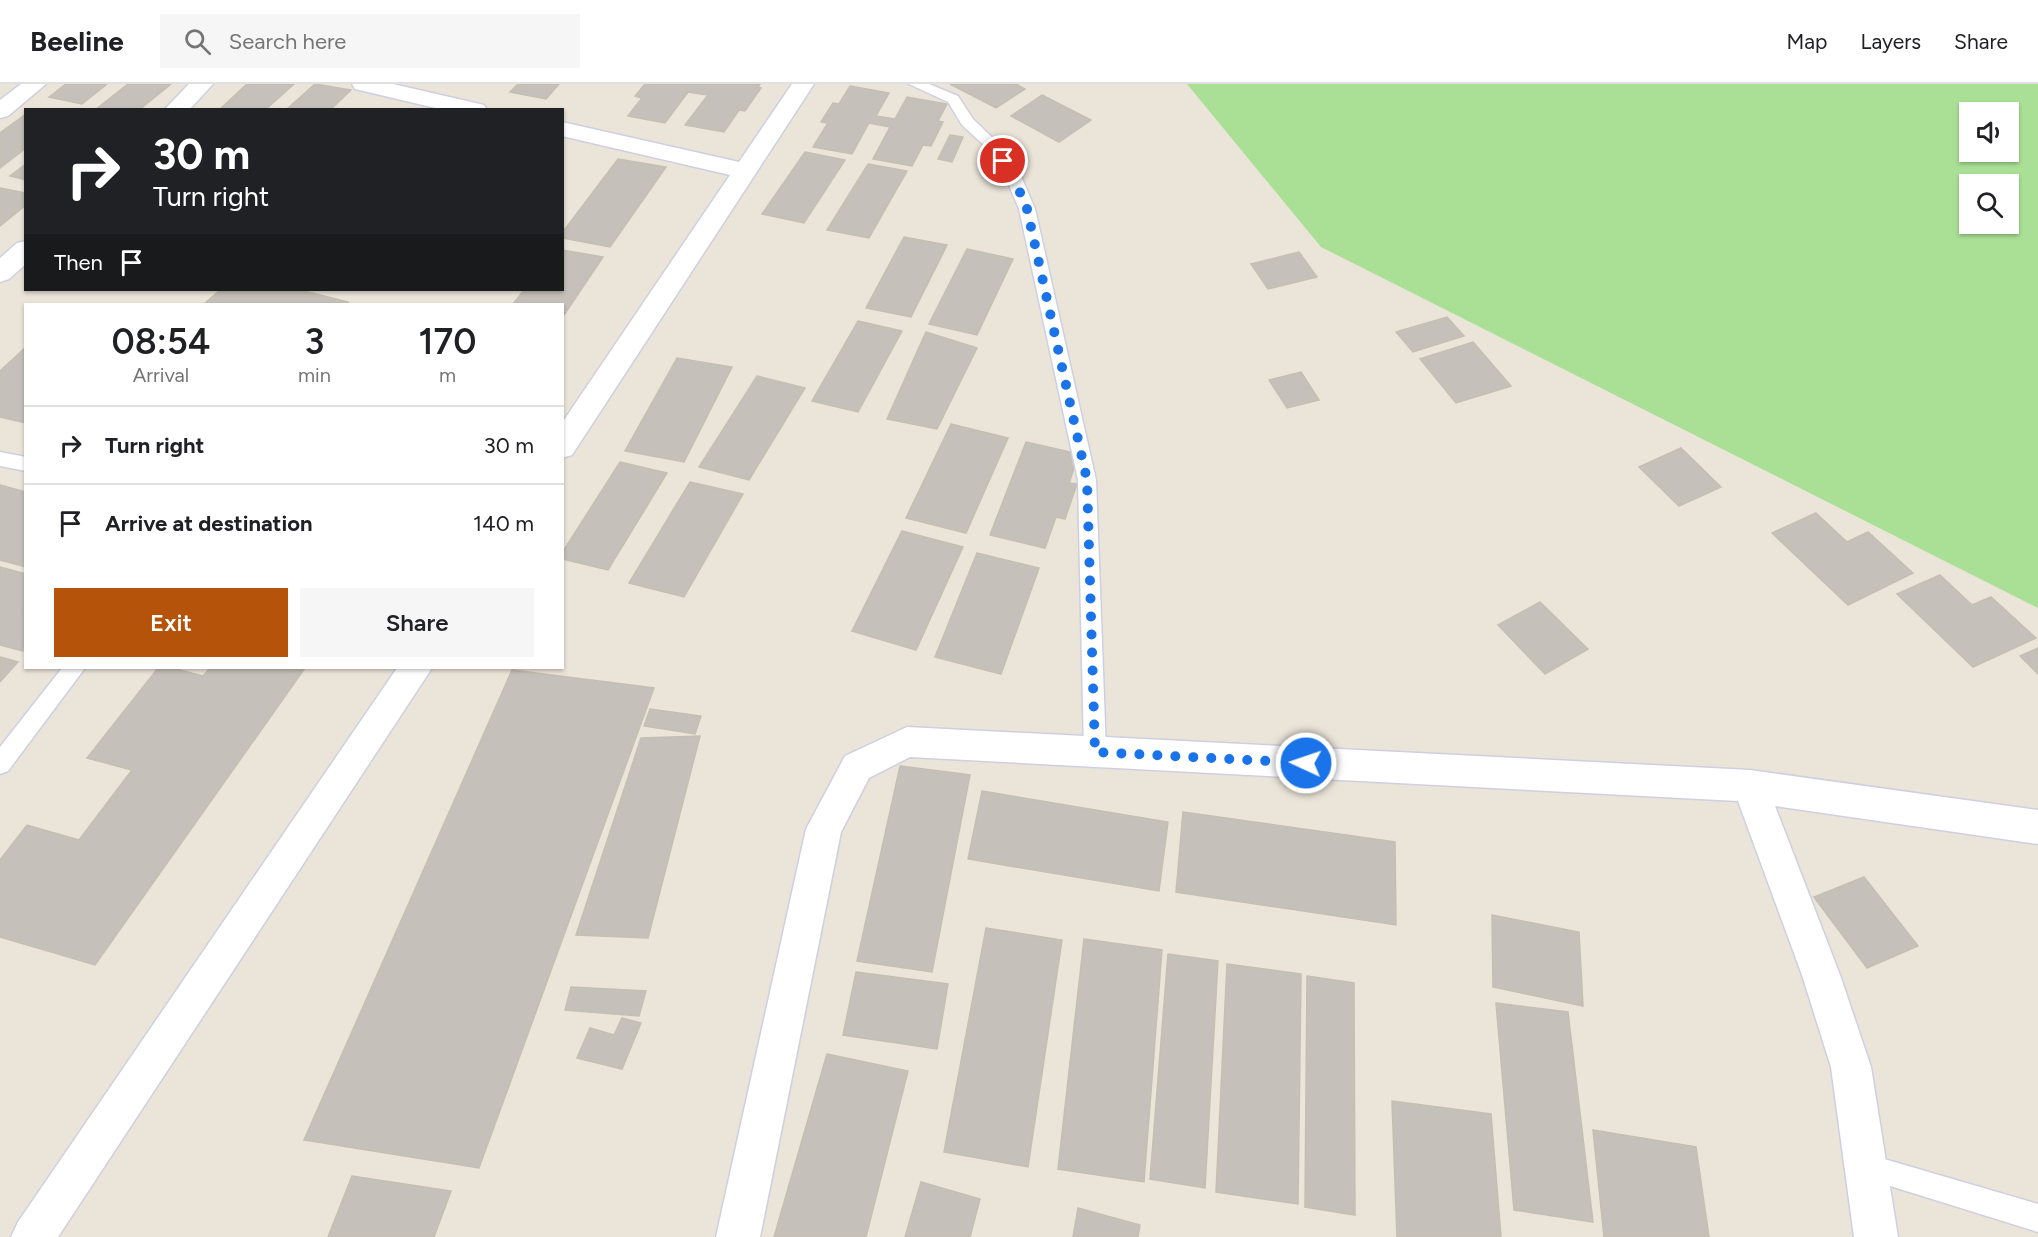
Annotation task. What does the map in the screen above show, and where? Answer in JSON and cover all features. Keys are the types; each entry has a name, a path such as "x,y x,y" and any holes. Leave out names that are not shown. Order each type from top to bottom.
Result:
{"street":[{"path":"0,111 35,84"},
{"path":"177,108 202,84"},
{"path":"363,84 467,108"},
{"path":"564,444 803,84"},
{"path":"564,129 747,171"},
{"path":"0,273 24,251"},
{"path":"33,1237 414,669"},
{"path":"738,1237 824,829 857,767 907,742 1750,786 2038,828"},
{"path":"1750,786 1821,975 1851,1067 1876,1237"}],"lane":[{"path":"916,84 952,99 967,122 993,146 1013,176 1027,209 1087,480 1095,752"},
{"path":"0,459 24,464"},
{"path":"0,764 73,669"},
{"path":"1867,1167 2038,1218"}],"green space":[{"path":"1187,84 2038,84 2038,608 1321,247"}],"building":[{"path":"66,84 107,84 82,104 49,97"},
{"path":"128,84 171,84 141,108 98,108"},
{"path":"247,84 294,84 267,108 221,108"},
{"path":"315,84 351,90 332,108 288,108"},
{"path":"518,84 559,84 546,99 510,92"},
{"path":"645,84 760,84 758,87 761,88 745,111 739,110 724,132 685,125 708,95 688,92 665,123 628,116 642,98 635,96"},
{"path":"950,84 1016,84 1025,89 996,108"},
{"path":"850,86 889,93 876,116 895,119 907,97 947,104 938,121 943,122 931,146 923,145 912,166 873,159 890,127 869,123 852,154 813,147 828,123 821,122 833,103 839,104"},
{"path":"1042,95 1091,120 1059,142 1011,116"},
{"path":"24,115 24,150 0,168 0,133"},
{"path":"950,135 963,137 952,162 938,159"},
{"path":"805,152 845,160 804,223 762,214"},
{"path":"618,159 666,167 610,247 564,238 564,230"},
{"path":"868,164 907,171 869,238 827,230"},
{"path":"24,166 24,180 10,176"},
{"path":"0,188 24,193 24,207 0,226"},
{"path":"904,237 947,245 911,317 866,308"},
{"path":"967,249 1013,259 977,335 929,324"},
{"path":"564,250 603,257 564,315 564,303 514,303 523,291 564,291"},
{"path":"1299,252 1317,277 1268,289 1251,264"},
{"path":"219,291 305,291 348,302 346,303 205,303"},
{"path":"1447,317 1464,336 1413,352 1396,332"},
{"path":"858,321 902,331 858,412 812,401"},
{"path":"926,332 977,348 937,429 887,419"},
{"path":"1473,342 1511,386 1456,403 1420,359"},
{"path":"24,349 24,423 0,417 0,371"},
{"path":"677,358 732,367 684,462 625,451"},
{"path":"1301,372 1319,400 1287,408 1269,380"},
{"path":"757,376 805,388 749,480 699,467"},
{"path":"951,424 1008,438 966,533 906,518"},
{"path":"1026,442 1079,454 1069,483 1077,484 1065,519 1056,517 1045,548 990,535"},
{"path":"1681,448 1721,487 1679,506 1639,467"},
{"path":"620,462 667,473 608,570 564,559 564,550"},
{"path":"690,482 743,494 684,597 629,583"},
{"path":"0,485 24,491 24,566 0,560"},
{"path":"1816,513 1847,542 1868,532 1913,573 1848,605 1772,533"},
{"path":"902,531 963,547 916,650 852,631"},
{"path":"977,553 1039,568 1001,674 935,657"},
{"path":"0,567 24,573 24,625 23,651 0,645"},
{"path":"1940,575 1972,605 1991,597 2036,638 1973,667 1897,594"},
{"path":"1540,602 1588,649 1545,674 1498,625"},
{"path":"2038,648 2038,674 2020,656"},
{"path":"0,657 18,662 0,682"},
{"path":"157,669 176,669 203,676 209,669 304,669 95,965 0,937 0,860 27,825 79,840 132,770 87,758"},
{"path":"512,670 654,688 479,1168 304,1140"},
{"path":"650,709 701,716 695,734 644,726"},
{"path":"700,736 648,938 576,935 641,738"},
{"path":"900,766 970,775 932,972 857,961"},
{"path":"982,791 1168,822 1159,891 968,859"},
{"path":"1183,812 1395,842 1396,925 1176,892"},
{"path":"1864,877 1918,946 1867,968 1814,897"},
{"path":"1492,915 1579,932 1583,1006 1493,987"},
{"path":"986,928 1062,940 1028,1167 944,1152"},
{"path":"1084,939 1162,950 1144,1182 1058,1169"},
{"path":"1168,954 1218,961 1205,1188 1150,1179"},
{"path":"1227,964 1301,974 1298,1204 1216,1192"},
{"path":"856,972 948,984 937,1049 843,1035"},
{"path":"1307,976 1354,983 1355,1215 1305,1207"},
{"path":"571,987 646,991 639,1016 565,1010"},
{"path":"1496,1003 1568,1012 1593,1222 1514,1210"},
{"path":"622,1018 641,1023 622,1069 577,1058 590,1028 614,1035"},
{"path":"827,1054 908,1071 866,1237 774,1237"},
{"path":"1392,1101 1491,1114 1501,1237 1397,1237"},
{"path":"1593,1130 1696,1147 1709,1237 1604,1237"},
{"path":"352,1176 451,1191 434,1237 328,1237"},
{"path":"921,1182 980,1199 970,1237 905,1237"},
{"path":"1078,1208 1140,1225 1138,1237 1073,1237"}],"route":[{"path":"1003,161 1013,176 1027,209 1059,362 1087,480 1095,752 1306,763"}]}
